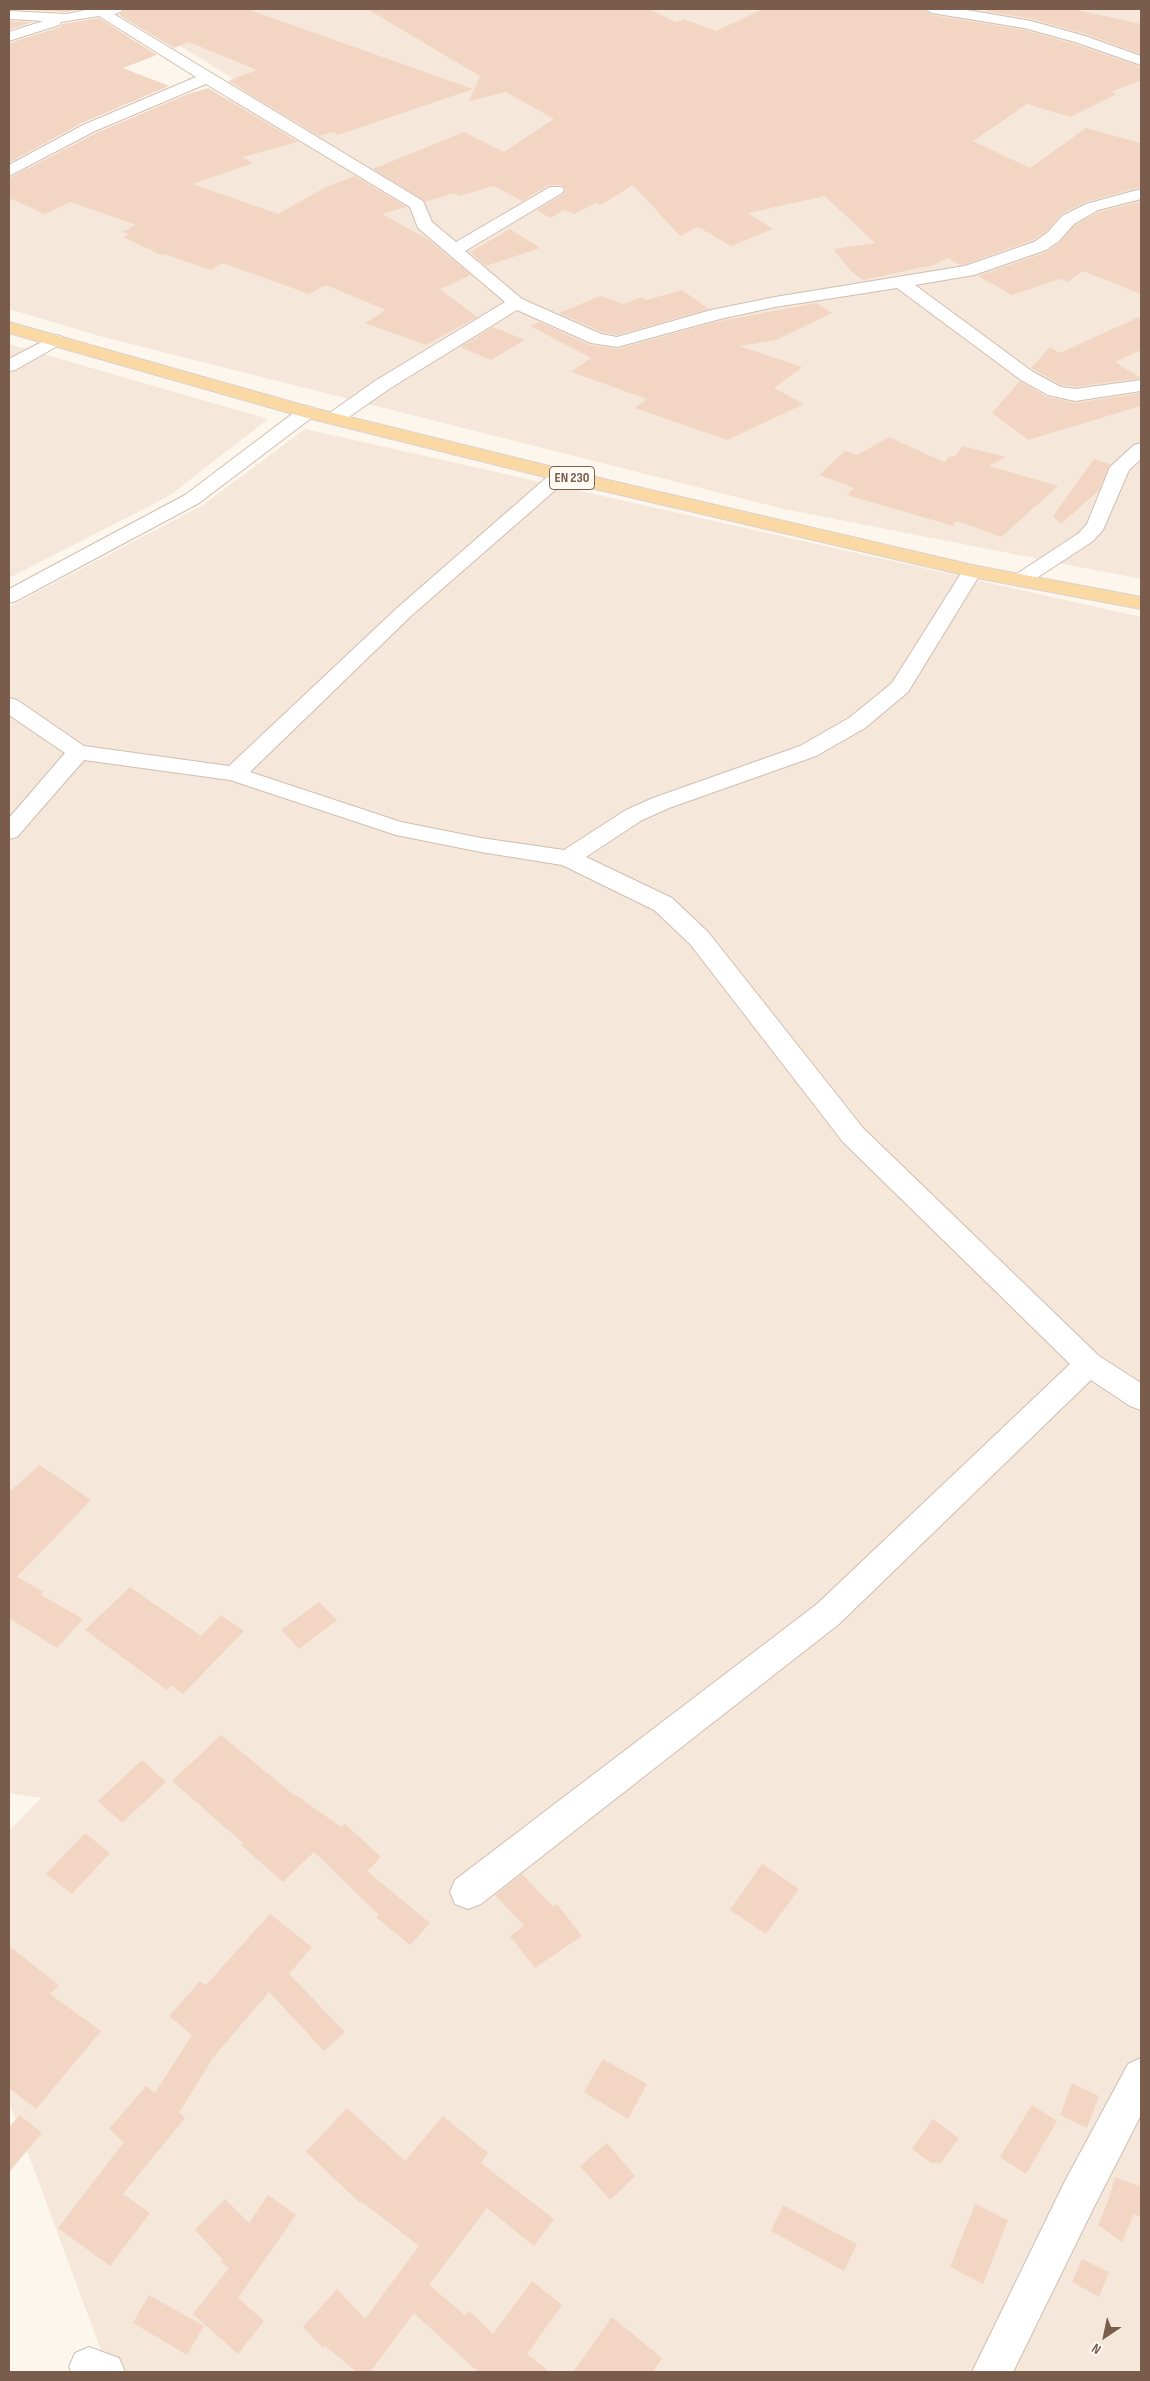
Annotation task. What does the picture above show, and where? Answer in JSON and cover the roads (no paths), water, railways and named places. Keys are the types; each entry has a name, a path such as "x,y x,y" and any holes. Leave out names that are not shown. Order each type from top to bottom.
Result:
{"main road":[{"name":"EN 230","path":"9,327 307,412 561,475 972,571 1141,603"}],"street":[{"path":"9,37 67,18 119,9"},
{"path":"932,9 1026,24 1080,39 1141,61"},
{"path":"100,11 206,78 417,204 424,224 516,304 597,339 617,342 717,314 765,304 968,271 1017,256 1040,246 1053,237 1068,220 1092,207 1141,194"},
{"path":"9,15 67,18"},
{"path":"9,171 89,128 206,78"},
{"path":"453,251 556,190"},
{"path":"902,283 1027,376 1055,391 1075,395 1141,386"},
{"path":"335,418 382,384 516,304"},
{"path":"9,366 55,340"},
{"path":"9,597 192,499 307,412"},
{"path":"1022,580 1086,537 1096,526 1120,467 1141,449"},
{"path":"234,774 404,612 561,475"},
{"path":"568,858 634,815 662,803 808,751 857,722 900,687 972,571"},
{"path":"9,705 78,752 234,774 396,828 481,845 568,858 663,904 699,938 853,1135 1090,1364 1141,1398"},
{"path":"9,832 78,752"},
{"path":"468,1892 828,1614 1090,1364"},
{"path":"992,2372 1078,2198 1141,2077"}]}
